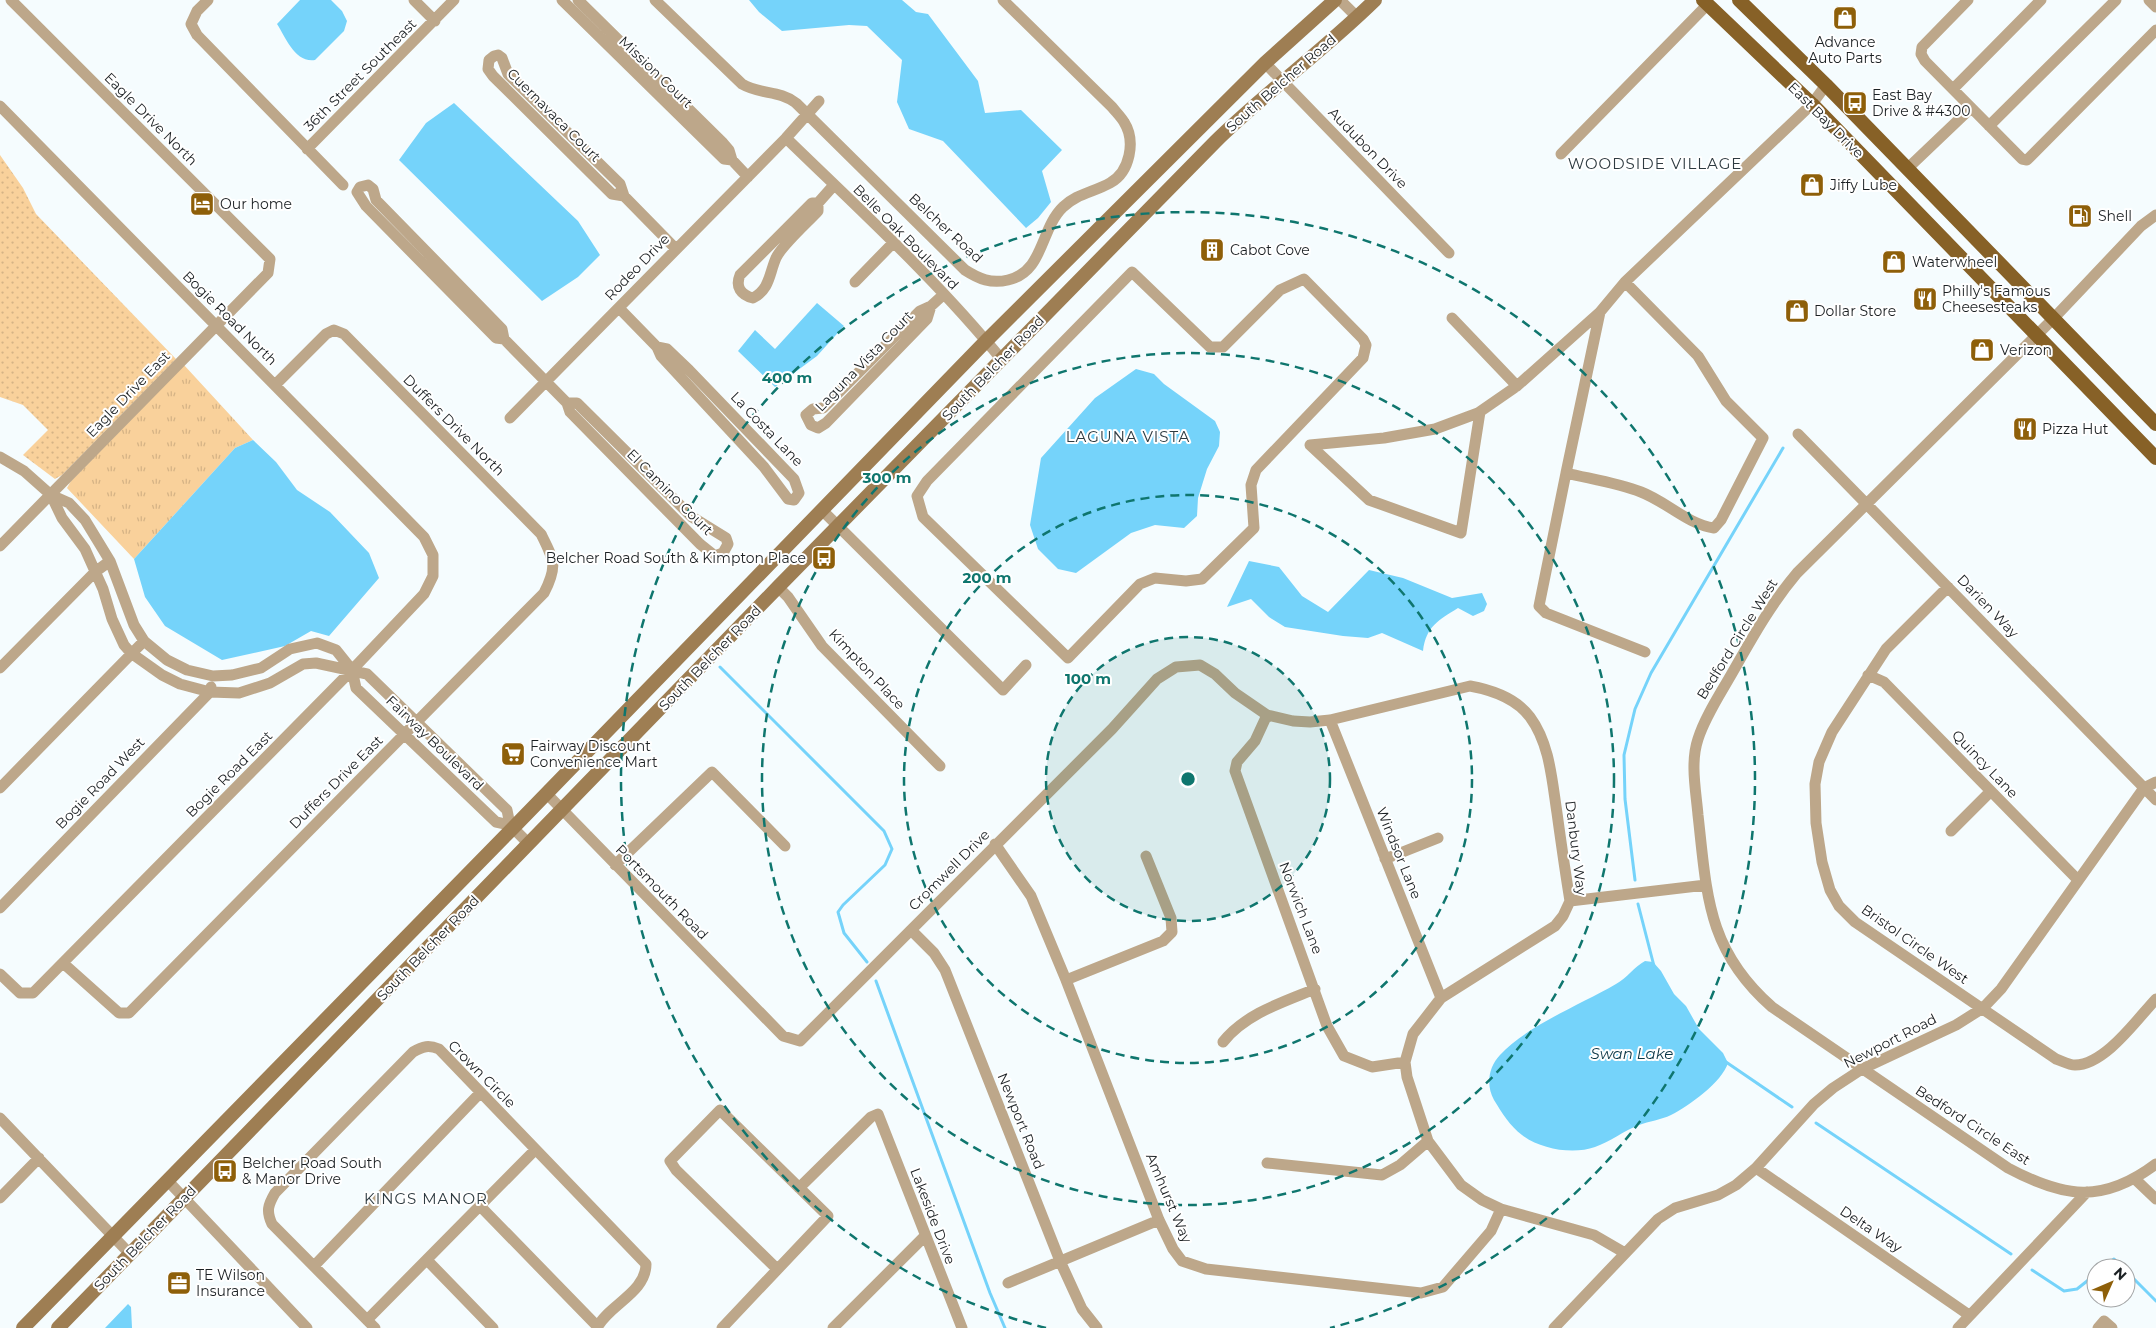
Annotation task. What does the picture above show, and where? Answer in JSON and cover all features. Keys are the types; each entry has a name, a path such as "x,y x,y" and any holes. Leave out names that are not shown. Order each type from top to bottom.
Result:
{"main road":[{"name":"South Belcher Road","path":"23,1328 986,341 1265,63 1335,0"},
{"name":"South Belcher Road","path":"58,1328 778,587 1215,142 1374,0"},
{"name":"East Bay Drive","path":"1739,0 1908,168 2156,424"},
{"name":"East Bay Drive","path":"1706,2 1812,104 2156,458"}],"street":[{"name":"Eagle Drive North","path":"11,0 270,259"},
{"path":"208,0 196,11 191,24 197,35 343,185"},
{"path":"414,0 435,21"},
{"name":"36th Street Southeast","path":"307,149 454,0"},
{"name":"Mission Court","path":"562,0 724,159 732,160"},
{"name":"Mission Court","path":"578,0 723,143 729,150 732,160 748,177"},
{"name":"Belcher Road","path":"655,0 742,84 753,90 788,97 965,270 980,280 999,282 1015,278 1027,270 1036,259 1053,218 1062,207 1074,197 1111,182 1122,172 1129,156 1130,141 1125,123 1112,107 1003,0"},
{"path":"1340,0 1357,17"},
{"path":"1968,0 1922,46 1921,54 1925,61 1971,108 2022,159 2027,160 2156,30"},
{"path":"1953,89 2041,0"},
{"path":"1989,126 2116,0"},
{"path":"2149,0 2156,7"},
{"path":"1560,154 1706,2"},
{"name":"Cuernavaca Court","path":"624,196 612,194 494,76 488,69 489,60 498,55 502,58 508,74 620,184 624,196 676,249"},
{"name":"Audubon Drive","path":"1265,63 1449,253"},
{"path":"1480,412 1461,533 1368,500 1310,445 1384,438 1422,431 1480,412 1517,386 1600,312 1625,282 1812,104 1826,85"},
{"path":"786,138 819,101"},
{"name":"Bogie Road North","path":"0,106 424,537 433,555"},
{"path":"1908,168 1971,108"},
{"name":"Belle Oak Boulevard","path":"786,138 893,243 1002,360"},
{"name":"Rodeo Drive","path":"510,418 786,138"},
{"name":"El Camino Court","path":"504,339 496,338 366,206 357,192 360,187 368,185 373,189 376,200 502,329 504,339 566,403 570,412 700,544 715,556 723,553 728,544 726,538 692,517 577,403 566,403"},
{"path":"818,203 812,203 740,275 737,283 739,289 746,296 753,298 761,294 768,285 776,256 818,211 818,203 834,185"},
{"name":"Bedford Circle West","path":"1862,1069 1772,1006 1753,990 1737,971 1720,938 1706,885 1694,772 1697,741 1706,718 1778,596 1796,573 2037,336 2141,226 2156,215"},
{"path":"855,282 893,243"},
{"name":"Eagle Drive East","path":"0,546 268,273 270,259"},
{"path":"1132,272 1210,347 1223,347 1280,290 1304,279 1363,339 1366,345 1364,358 1256,470 1251,485 1254,528 1202,579 1186,581 1155,578 1140,584 1068,658 922,517 918,496 927,482 1023,382 1132,272"},
{"path":"1566,473 1642,492 1666,504 1700,526 1714,528 1721,520 1763,438 1726,401 1698,356 1625,282"},
{"name":"Laguna Vista Court","path":"931,306 927,319 826,423 818,428 811,425 806,415 813,409 823,408 920,311 931,306 943,295"},
{"name":"La Costa Lane","path":"619,308 657,347 661,356 764,467 788,499 794,500 799,493 794,479 788,472 684,365 667,349 657,347"},
{"path":"1600,312 1539,606 1546,613 1645,652"},
{"path":"1452,318 1517,386"},
{"name":"Duffers Drive North","path":"275,385 326,334 334,330 344,334 541,534 552,555"},
{"name":"Darien Way","path":"1798,434 2156,800"},
{"name":"Fairway Boulevard","path":"0,456 24,471 51,495 69,503 85,520 110,561 134,626 144,641 167,660 187,670 214,676 232,676 261,668 290,649 317,643 336,650 352,670 356,688 496,822 512,826"},
{"name":"Fairway Boulevard","path":"51,495 62,518 85,549 103,589 112,619 131,653 162,675 180,684 210,692 239,693 270,684 303,664 316,663 367,674 507,810 512,826 529,844"},
{"path":"822,510 1002,690 1026,665"},
{"name":"Bogie Road East","path":"0,974 20,993 33,993 352,670 424,594 433,576 433,555"},
{"name":"Duffers Drive East","path":"63,963 119,1013 129,1013 544,593 553,576 552,555"},
{"path":"0,668 95,572 110,561"},
{"name":"Kimpton Place","path":"778,587 788,597 822,646 940,766"},
{"name":"Bristol Circle West","path":"1948,587 1886,649 1832,732 1819,762 1815,784 1816,823 1822,862 1830,890 1839,906 1855,922 1983,1008 2056,1060 2075,1065 2093,1061 2111,1048 2156,999"},
{"path":"0,788 144,641"},
{"name":"Danbury Way","path":"1157,680 1176,667 1200,665 1215,674 1235,693 1267,715 1292,721 1330,720 1470,686 1491,690 1516,704 1530,716 1548,756 1570,901 1555,926 1441,998 1413,1034 1405,1062 1409,1084 1428,1141 1461,1186 1482,1200 1501,1209 1594,1235 1624,1253"},
{"name":"Quincy Lane","path":"1868,675 1884,682 2077,879"},
{"path":"210,692 214,676"},
{"name":"Cromwell Drive","path":"757,1010 783,1036 800,1041 1112,729 1157,680"},
{"name":"Bogie Road West","path":"0,908 210,692"},
{"name":"Norwich Lane","path":"1267,715 1255,741 1237,762 1235,771 1327,1026 1344,1056 1372,1067 1405,1062"},
{"name":"Windsor Lane","path":"1330,720 1441,998"},
{"path":"615,865 712,772 785,846"},
{"name":"Newport Road","path":"1554,1328 1658,1219 1675,1208 1718,1195 1736,1185 1756,1168 1814,1104 1833,1088 1862,1069 1956,1025 1983,1008 2001,989 2077,879 2144,788 2156,782"},
{"path":"468,795 479,783"},
{"path":"1951,831 1990,792"},
{"name":"Portsmouth Road","path":"546,793 757,1010"},
{"path":"1385,859 1438,838"},
{"name":"Amhurst Way","path":"995,844 1031,896 1066,980 1159,1220 1182,1261 1206,1269 1421,1293 1443,1287 1491,1231 1501,1209"},
{"path":"1066,980 1163,941 1172,932 1171,918 1146,856"},
{"path":"1570,901 1706,885"},
{"name":"Newport Road","path":"911,930 934,953 945,970 1060,1261 1082,1309 1097,1328"},
{"path":"1223,1042 1233,1029 1268,1009 1315,989"},
{"name":"Crown Circle","path":"371,1324 272,1224 267,1214 275,1193 413,1052 421,1047 430,1046 439,1050 646,1264 646,1272 640,1283 597,1327"},
{"name":"Bedford Circle East","path":"1862,1069 2008,1168 2034,1182 2066,1192 2087,1192 2114,1188 2135,1179 2156,1164"},
{"path":"314,1266 480,1093"},
{"path":"722,1328 828,1216 720,1110 670,1161 676,1170 777,1269"},
{"name":"Lakeside Drive","path":"799,1188 871,1116 878,1114 962,1328"},
{"path":"0,1118 130,1254"},
{"path":"1267,1163 1382,1175 1400,1165 1428,1141"},
{"path":"371,1324 427,1260 535,1150"},
{"path":"0,1198 39,1158"},
{"name":"Delta Way","path":"1756,1168 1969,1314"},
{"path":"2135,1179 2156,1199"},
{"path":"167,1180 306,1328"},
{"path":"1958,1328 1969,1314 2087,1192"},
{"path":"480,1206 597,1327"},
{"path":"1008,1283 1159,1220"},
{"path":"833,1328 925,1236"},
{"path":"427,1260 493,1328"},
{"path":"2098,1328 2104,1321 2112,1328"}],"green space":[{"path":"0,155 23,188 36,214 176,359 62,475 55,479 23,455 48,430 23,405 0,397"},
{"path":"184,365 253,440 235,448 134,559 67,488 71,481"}],"water":[{"path":"300,0 331,0 342,11 347,21 344,31 315,60 302,58 297,54 277,24"},
{"path":"749,0 902,0 916,12 928,14 978,81 985,113 1021,110 1062,150 1042,171 1051,202 1038,218 1026,228 943,141 909,129 897,102 902,60 867,26 849,25 782,31 759,12"},
{"path":"454,103 578,221 600,255 578,277 542,301 399,160 426,123"},
{"path":"817,303 844,326 817,356 775,387 738,351 755,330 775,349"},
{"path":"1136,369 1154,374 1164,384 1215,421 1220,432 1219,446 1207,469 1198,498 1197,516 1184,528 1155,525 1131,533 1076,573 1058,569 1038,549 1030,525 1041,458 1095,398"},
{"path":"253,440 276,462 297,490 330,512 369,553 379,578 329,636 311,631 285,646 222,660 165,626 145,597 134,559 235,448"},
{"path":"1249,561 1279,567 1302,596 1328,612 1369,570 1403,578 1452,598 1482,593 1487,604 1484,611 1473,616 1458,608 1439,620 1427,635 1423,651 1382,633 1368,638 1285,627 1269,617 1251,599 1227,607"},
{"name":"Swan Lake","path":"1645,961 1653,962 1661,971 1674,994 1686,1006 1699,1029 1723,1053 1728,1063 1725,1070 1704,1093 1678,1111 1667,1117 1633,1127 1595,1147 1577,1150 1557,1149 1529,1140 1506,1119 1491,1094 1489,1083 1491,1071 1496,1060 1525,1034 1616,984"},
{"path":"128,1304 131,1307 132,1328 105,1328"}],"waterway":[{"path":"1635,880 1625,799 1624,755 1635,709 1651,673 1783,448"},
{"path":"720,667 884,831 892,849 885,865 838,912 844,933 867,962"},
{"path":"1638,904 1654,966"},
{"path":"876,981 990,1293 1005,1328"},
{"path":"1726,1062 1792,1107"},
{"path":"1816,1123 2011,1254"},
{"path":"2032,1270 2064,1291 2077,1289 2086,1282"},
{"path":"2136,1281 2156,1301"}],"place":[{"name":"Advance Auto Parts","path":"1845,18"},
{"name":"East Bay Drive & #4300","path":"1855,103"},
{"name":"Jiffy Lube","path":"1812,185"},
{"name":"Our home","path":"202,204"},
{"name":"Shell","path":"2080,216"},
{"name":"Cabot Cove","path":"1212,250"},
{"name":"Waterwheel","path":"1894,262"},
{"name":"Philly's Famous Cheesesteaks","path":"1925,299"},
{"name":"Dollar Store","path":"1797,311"},
{"name":"Verizon","path":"1982,350"},
{"name":"Pizza Hut","path":"2025,429"},
{"name":"Belcher Road South & Kimpton Place","path":"824,558"},
{"name":"Fairway Discount Convenience Mart","path":"513,754"},
{"name":"Belcher Road South & Manor Drive","path":"225,1171"},
{"name":"TE Wilson Insurance","path":"179,1283"}],"district":[{"name":"WOODSIDE VILLAGE","path":"1655,164"},
{"name":"LAGUNA VISTA","path":"1128,437"},
{"name":"KINGS MANOR","path":"426,1199"}]}
